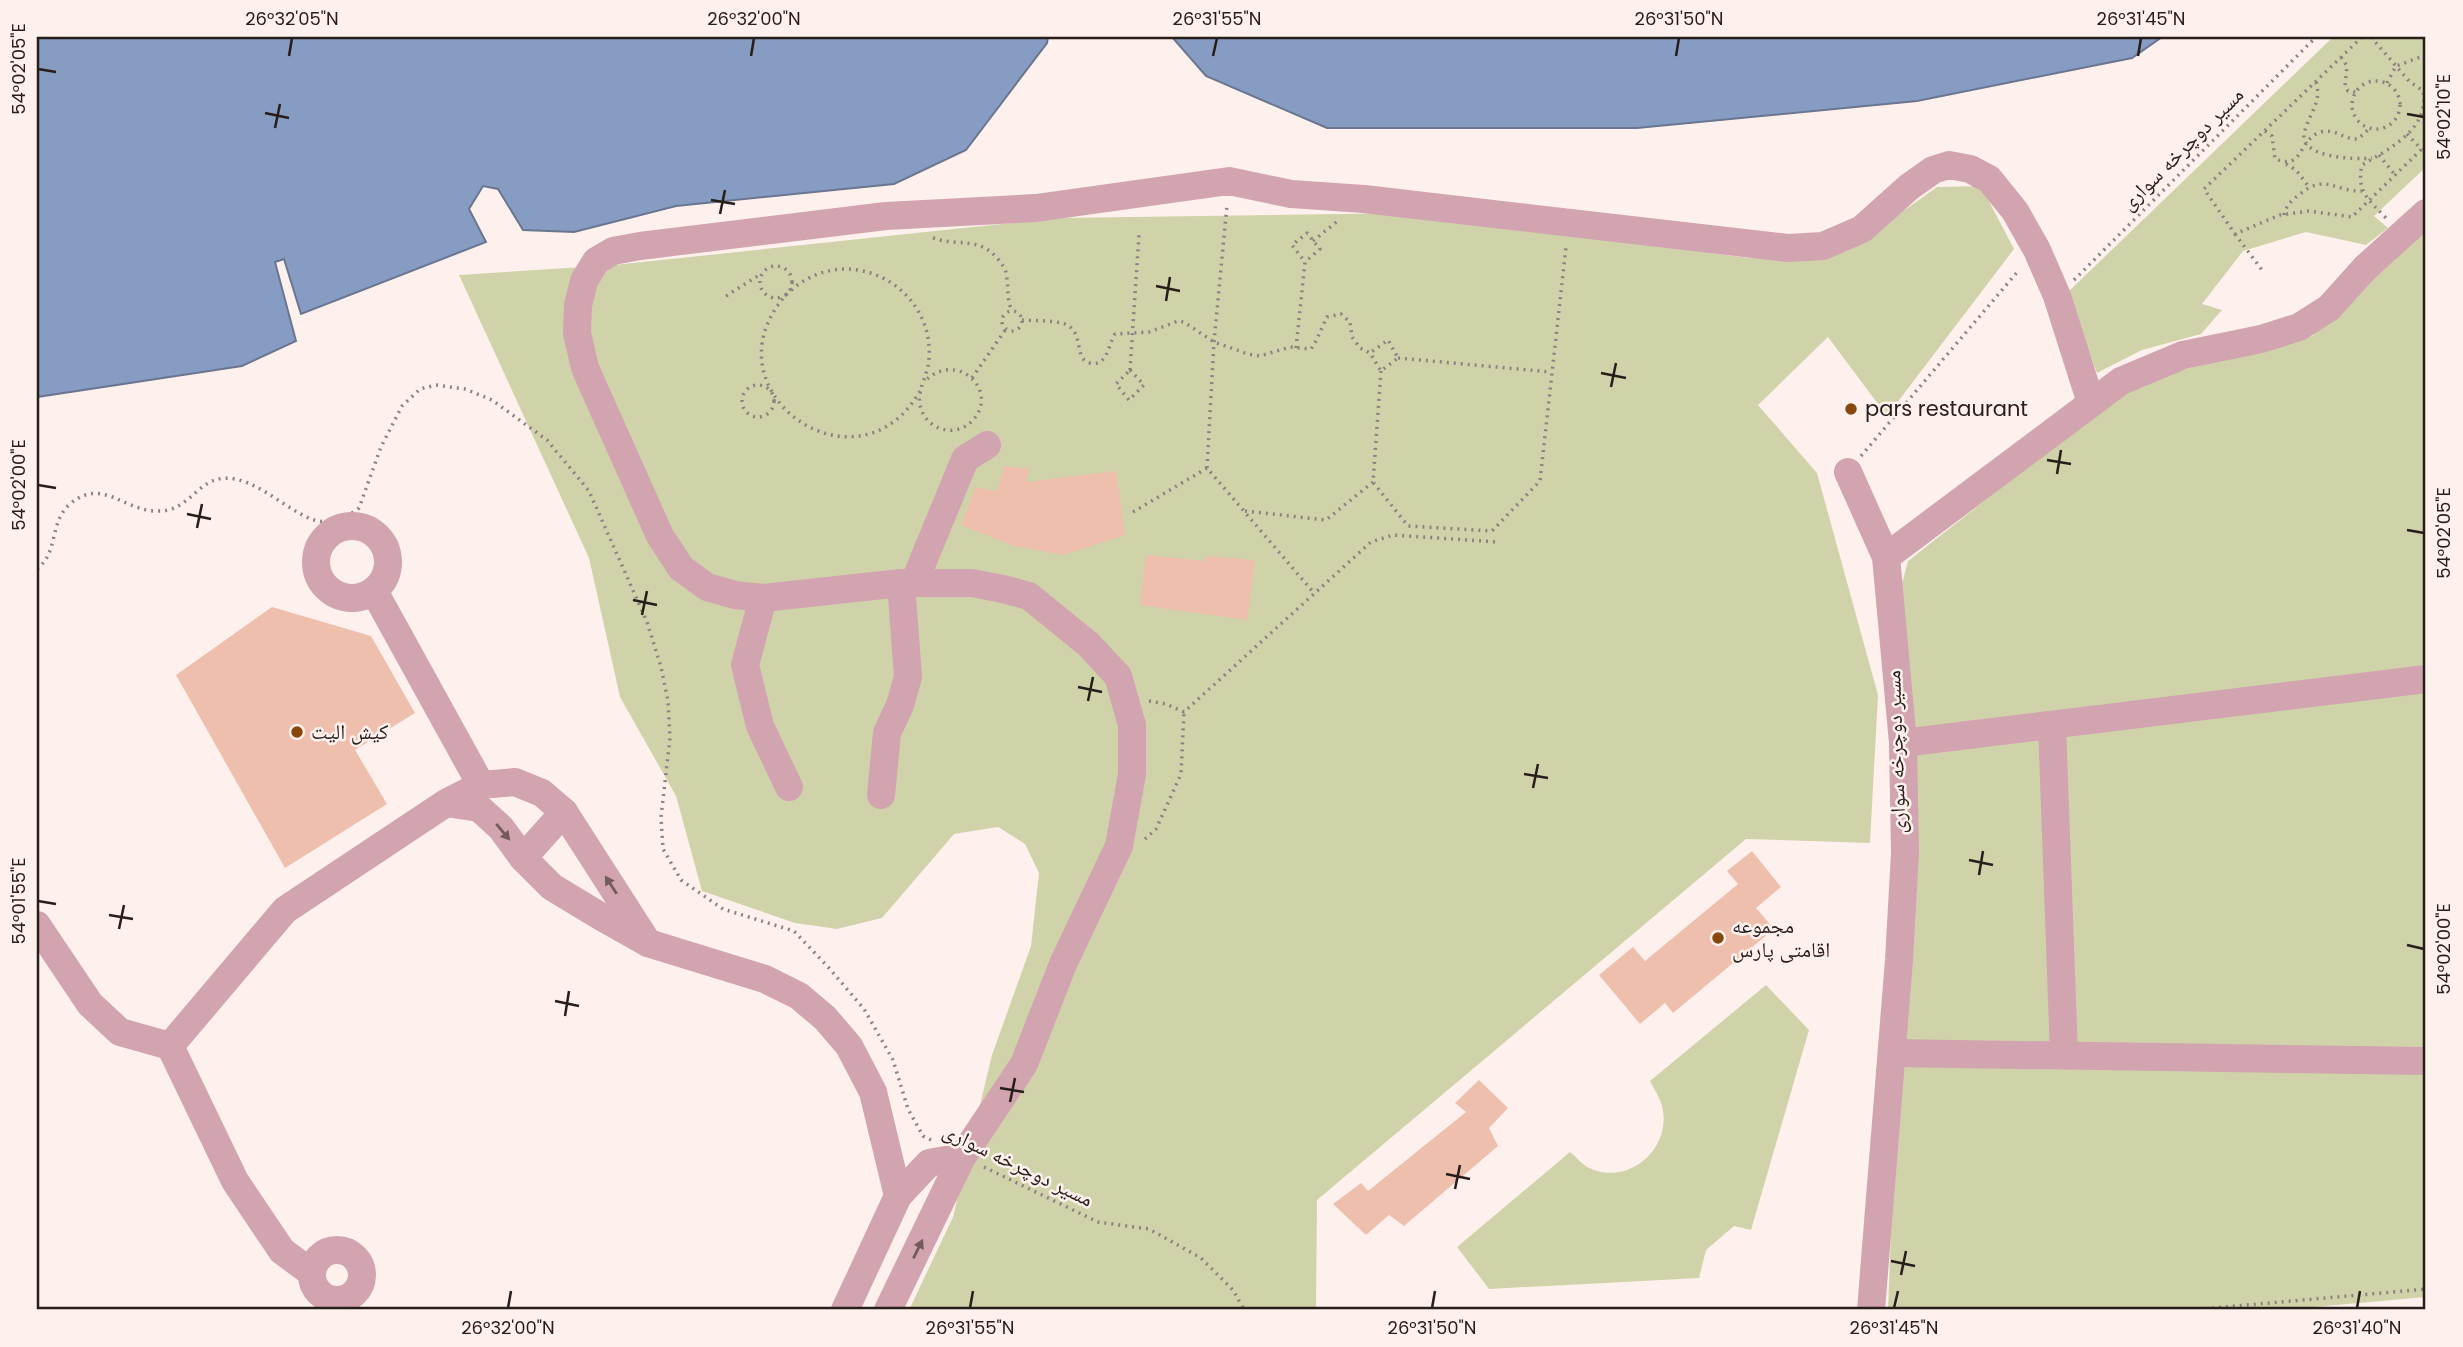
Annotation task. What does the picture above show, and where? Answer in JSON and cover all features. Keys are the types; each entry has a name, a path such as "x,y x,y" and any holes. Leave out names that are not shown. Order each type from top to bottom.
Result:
{"street":[{"path":"888,1310 962,1157 1024,1064 1063,964 1119,846 1132,774 1132,725 1118,676 1088,644 1029,596 972,583 908,583 763,598 734,595 706,587 681,568 660,536 585,368 577,334 578,305 583,281 596,261 613,251 653,244 886,216 1036,208 1229,181 1291,194 1364,199 1788,248 1823,246 1862,229 1909,187 1933,170 1948,165 1970,169 1989,179 2015,211 2057,296 2091,403"},
{"path":"1885,557 2121,381 2183,355 2261,339 2299,327 2329,308 2365,268 2426,213"},
{"path":"881,795 887,733 900,705 908,677 908,583 965,459 988,445"},
{"path":"1848,471 1885,557 1903,743 1905,853 1871,1310"},
{"path":"374,591 481,785"},
{"path":"763,598 745,665 760,726 789,787"},
{"path":"1903,743 2426,679"},
{"path":"2052,725 2064,1055"},
{"path":"170,1046 285,910 446,803 481,785 515,782 542,793 564,812 648,943"},
{"path":"446,803 479,808 501,828 523,858 552,887 648,943 765,979 799,996 825,1018 849,1046 873,1092 898,1196"},
{"path":"523,858 564,812"},
{"path":"37,925 90,1003 120,1032 170,1046 235,1181 282,1251 312,1273"},
{"path":"1892,1053 2426,1061"},
{"path":"845,1310 898,1196 929,1163 962,1157"}],"path":[{"name":"مسیر دوچرخه سواری","path":"2057,296 2316,37"},
{"path":"2262,270 2204,189 2362,37"},
{"path":"2371,37 2409,81 2423,91 2426,104 2417,125 2379,155 2361,165 2359,178 2362,191 2402,235"},
{"path":"2388,83 2396,66 2426,55"},
{"path":"2341,57 2347,66 2345,86 2348,91 2356,92"},
{"path":"2284,163 2298,158 2305,143 2323,131 2333,131 2349,139 2357,139 2369,129 2387,127 2399,114 2399,96 2388,83 2370,81 2356,92 2352,109 2361,124 2369,129"},
{"path":"2315,82 2318,90 2317,101 2304,130 2305,143 2312,151 2327,155 2356,160 2374,158"},
{"path":"2265,130 2272,136 2275,159 2296,170 2309,187"},
{"path":"2407,134 2422,150"},
{"path":"2235,234 2284,215 2309,211 2352,216 2426,145"},
{"path":"2379,155 2395,175"},
{"path":"1229,181 1214,342 1207,468 1314,593"},
{"path":"2284,215 2285,208 2309,187 2323,182 2346,190 2362,191"},
{"path":"1022,320 1065,324 1074,331 1079,339 1079,352 1084,360 1091,364 1099,363 1104,358 1115,334 1149,332 1178,321 1184,322 1214,342 1260,356 1290,347 1311,349 1327,317 1341,314 1350,322 1352,337 1360,348 1370,353 1381,371 1373,482 1408,526 1492,531 1540,481 1569,224"},
{"path":"1296,348 1305,262 1320,249 1307,233 1292,245 1305,262"},
{"path":"924,234 945,243 981,245 995,255 1006,270 1007,300 1012,311 1020,315 1022,320 1021,325 1014,331 1003,325 1003,316 1012,311"},
{"path":"1130,370 1143,385 1129,400 1116,384 1130,370 1139,235"},
{"path":"1848,471 2036,250"},
{"path":"788,293 773,298 761,288 760,280 768,267 776,265 789,272 792,287 788,293 771,317 764,336 764,366 773,394 773,407 764,416 751,415 743,405 745,392 750,387 763,386 773,394 792,417 827,435 867,435 894,422 909,408 920,391 929,363 928,334 916,307 896,285 869,273 840,269 812,277 788,293"},
{"path":"726,296 763,273"},
{"path":"972,377 1006,329"},
{"path":"1370,353 1388,340 1398,358"},
{"path":"1381,371 1398,358 1551,372"},
{"path":"920,391 921,410 925,418 940,429 958,430 974,420 981,403 972,377 956,369 947,369 938,371 924,382"},
{"name":"مسیر دوچرخه سواری","path":"37,569 48,560 59,520 68,505 95,492 107,493 141,509 160,512 177,508 213,479 225,478 253,485 313,520 338,523 359,508 381,447 402,406 420,389 436,386 465,389 492,400 547,440 589,491 647,622 668,701 670,738 661,817 663,849 681,880 723,909 794,931 864,1009 893,1060 908,1109 923,1136 1098,1222 1149,1229 1201,1258 1233,1290 1244,1310"},
{"path":"1133,512 1207,468"},
{"path":"1243,510 1326,520 1373,482"},
{"path":"1138,846 1156,829 1181,774 1184,712 1371,542 1393,536 1498,542"},
{"path":"1126,705 1150,701 1184,712"},
{"path":"2191,1310 2426,1289"}],"green space":[{"path":"2333,37 2426,37 2426,167 2374,216 2388,228 2366,245 2306,232 2243,251 2202,304 2222,310 2201,334 2142,350 2097,373 2067,293"},
{"path":"1981,186 2014,249 1887,416 1828,337 1758,405 1817,473 1878,695 1870,843 1746,839 1317,1200 1316,1310 909,1310 953,1217 992,1055 1031,946 1039,873 1025,844 998,827 954,834 882,918 837,929 795,923 702,891 676,796 620,697 589,558 459,275 614,265 1059,218 1407,213 1749,258 1851,248 1937,187"},
{"path":"2426,229 2426,1297 2280,1310 1888,1310 1910,742 1896,606 1908,561 2119,395 2163,375 2312,336"},
{"path":"1766,985 1809,1030 1751,1230 1734,1226 1706,1250 1699,1278 1489,1289 1457,1247 1570,1152 1587,1167 1602,1172 1631,1168 1644,1160 1661,1137 1664,1122 1661,1103 1650,1081"}],"water":[{"path":"37,37 1048,37 1047,43 966,150 894,184 676,206 574,232 523,230 498,189 483,186 469,209 486,242 301,314 284,259 275,262 296,341 242,366 37,397"},
{"path":"1172,37 2162,37 2132,58 1917,101 1637,128 1327,128 1206,76"}],"building":[{"path":"1004,466 1030,469 1026,482 1116,471 1125,535 1063,555 1014,546 961,525 975,487 997,491"},
{"path":"1146,555 1205,561 1206,556 1255,560 1247,620 1140,605"},
{"name":"کیش الیت","path":"272,607 371,636 415,713 355,750 387,804 285,868 176,675"},
{"name":"مجموعه اقامتی پارس","path":"1752,851 1781,887 1756,908 1774,929 1673,1013 1665,1003 1640,1024 1599,975 1633,947 1645,961 1738,884 1727,871"},
{"path":"1479,1080 1508,1108 1489,1128 1498,1146 1404,1226 1389,1215 1366,1235 1333,1204 1361,1183 1368,1191 1466,1112 1455,1103"}],"place":[{"name":"pars restaurant","path":"1851,409"},
{"name":"کیش الیت","path":"297,732"},
{"name":"مجموعه اقامتی پارس","path":"1718,938"}]}
